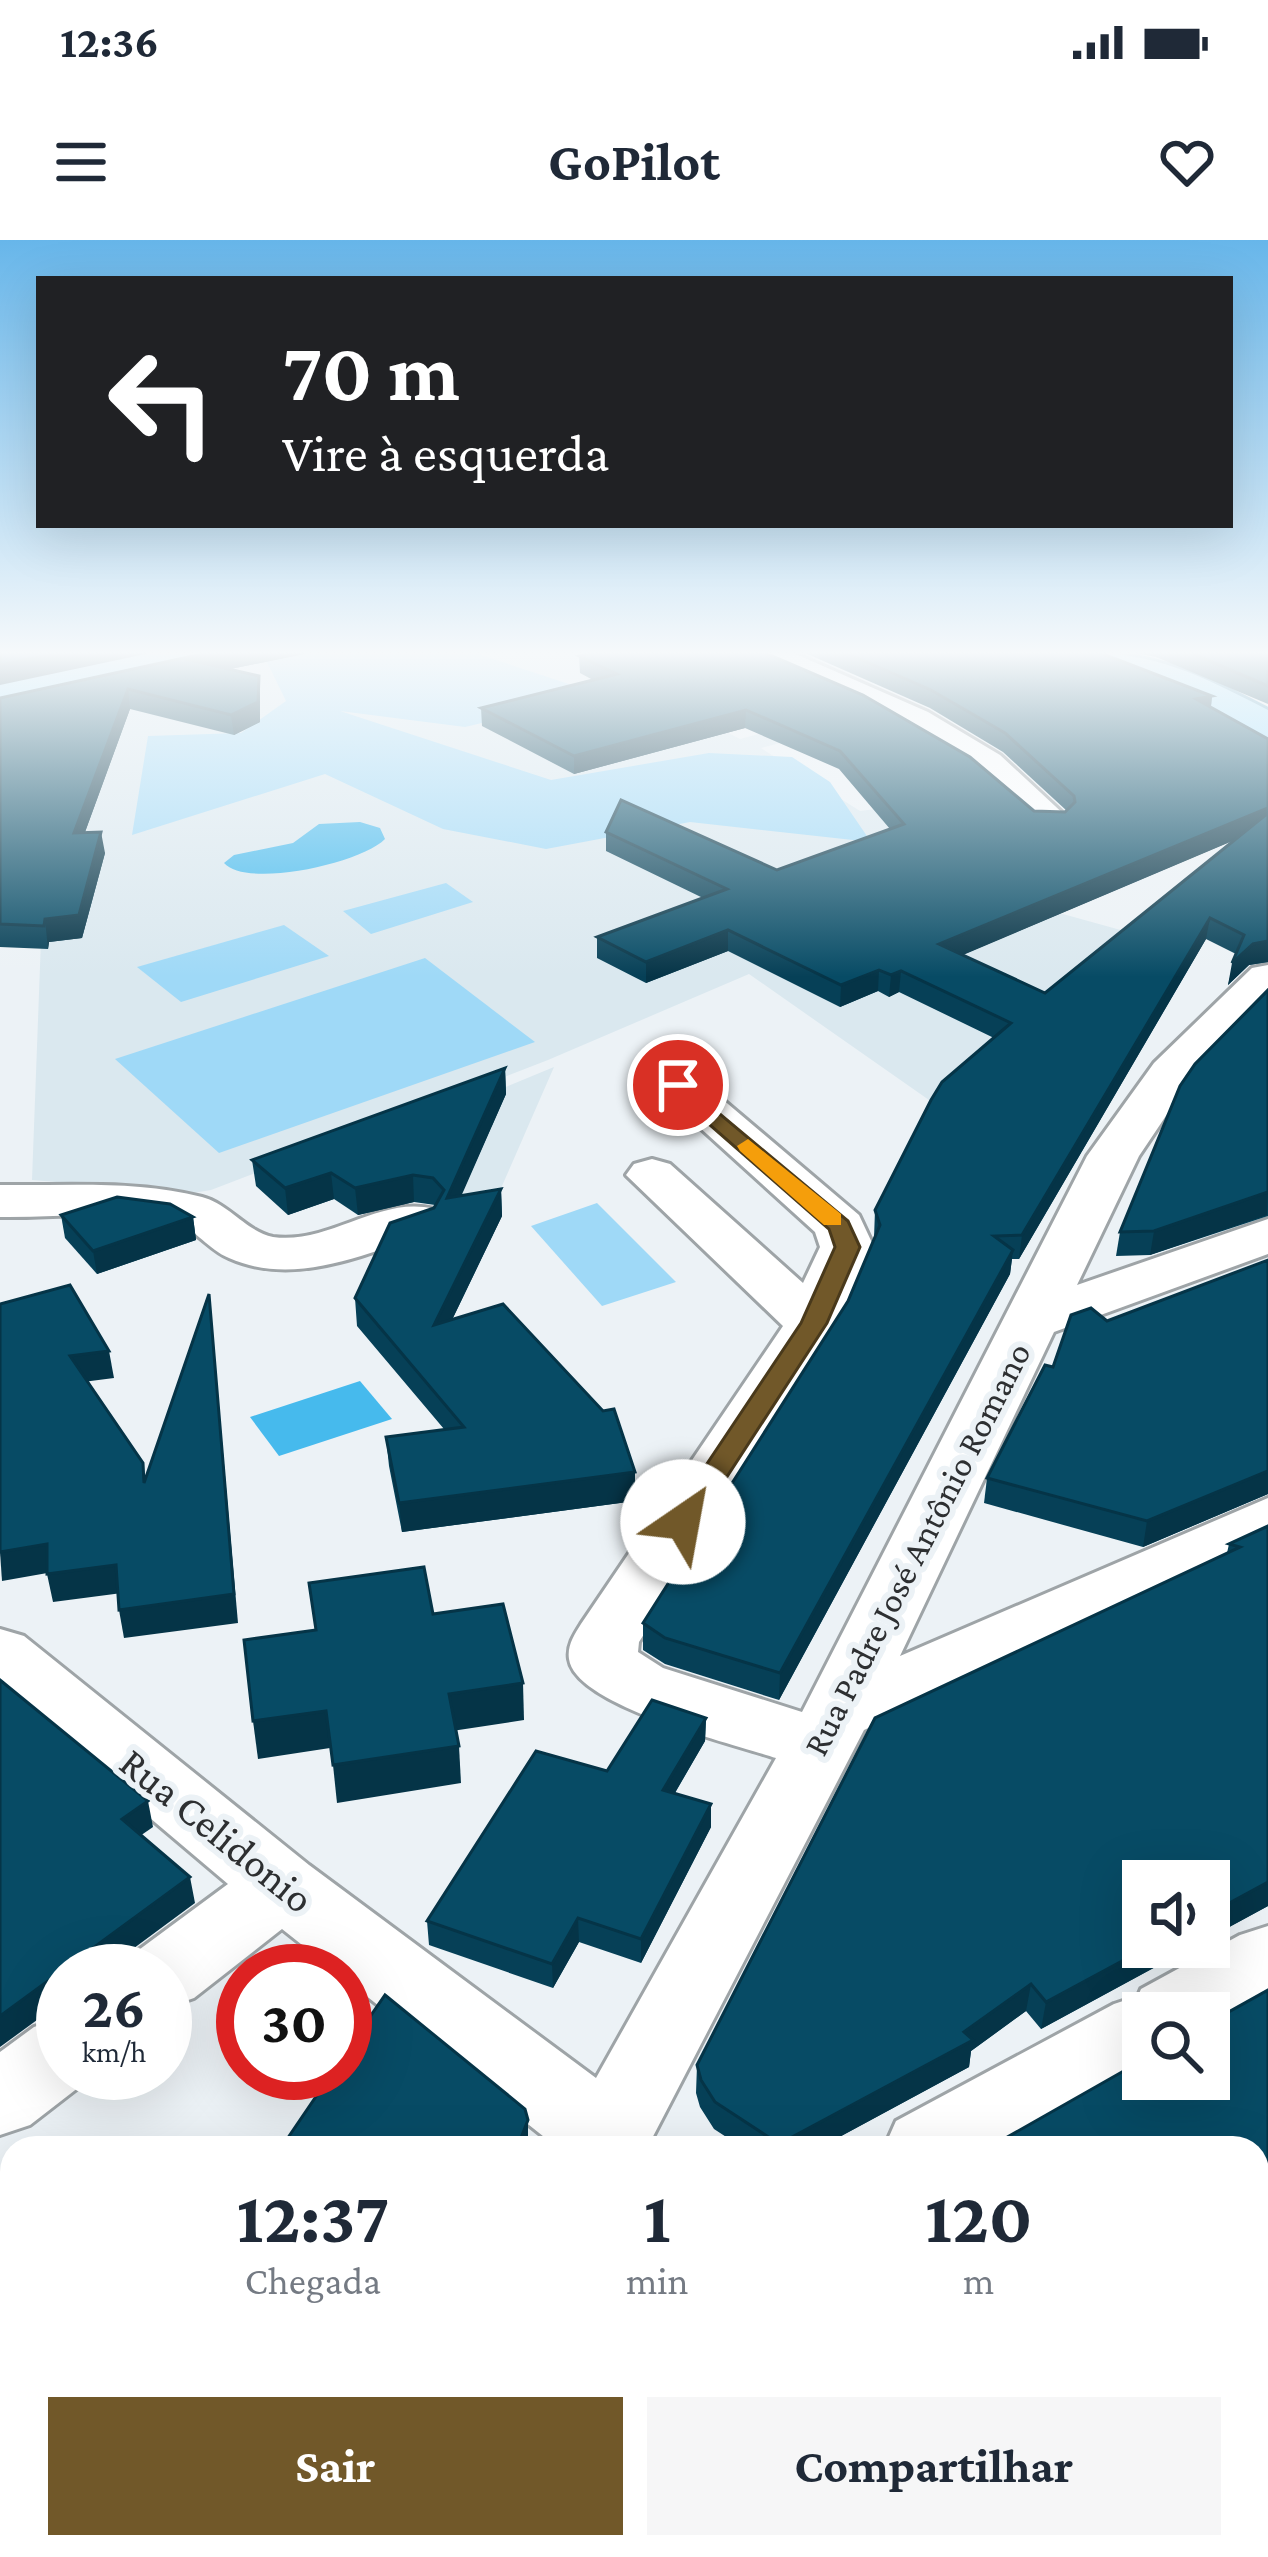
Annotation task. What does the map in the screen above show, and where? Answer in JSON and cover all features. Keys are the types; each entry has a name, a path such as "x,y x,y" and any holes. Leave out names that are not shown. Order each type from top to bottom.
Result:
{"street":[{"path":"985,760 1019,786 1049,819"},
{"name":"Rua Padre José Antônio Romano","path":"607,2136 828,1729 1078,1219 1140,1112 1171,1073 1268,978"},
{"path":"678,1085 840,1226 847,1247 814,1323 605,1641 603,1661 638,1686 828,1729 1268,1519"},
{"path":"652,1175 814,1323"},
{"path":"0,1201 186,1209 215,1220 248,1247 269,1252 334,1244 415,1220"},
{"path":"1031,1321 1268,1235"},
{"name":"Rua Celidonio","path":"0,1653 282,1886 596,2136"},
{"path":"192,1954 282,1886"},
{"path":"1207,1992 1268,1958"},
{"path":"949,2136 1122,2040"},
{"path":"0,2099 36,2072"}],"shaded area":[{"path":"107,760 780,760 860,811 987,795 912,872 1135,934 929,1100 749,974 548,1060 193,1193 32,1180 41,940"},
{"path":"144,760 490,760 551,780 667,760 797,760 830,782 871,842 690,822 546,849 443,829 325,774 132,835"},
{"path":"360,822 380,828 385,839 330,864 256,874 224,863 234,855 293,843 319,824"},
{"path":"446,883 473,902 371,934 343,911"},
{"path":"284,925 329,956 181,1002 137,967"},
{"path":"425,958 535,1042 219,1153 115,1059"},
{"path":"554,1067 485,1225 438,1232 479,1098"},
{"path":"597,1203 676,1282 602,1306 531,1226"},
{"path":"360,1381 392,1419 279,1456 250,1417"}],"building":[{"path":"0,760 101,760 74,833 101,832 79,915 45,919 44,926 0,924"},
{"path":"848,760 974,760 1034,811 1065,812 1075,802 1074,796 1035,760 1268,760 1268,808 939,944 1045,993 1268,813 1268,941 1253,944 1232,963 1244,935 1210,918 1022,1235 994,1236 1013,1250 780,1673 665,1638 643,1623 848,1301 880,1225 875,1210 942,1082 1011,1023 901,971 891,975 879,970 841,985 728,930 646,962 597,937 727,889 606,832 621,800 777,870 904,824"},
{"path":"1268,990 1268,1192 1154,1231 1120,1232 1180,1086 1195,1064"},
{"path":"505,1068 447,1198 501,1189 434,1325 503,1304 603,1411 614,1409 635,1472 399,1503 386,1437 464,1427 355,1298 390,1223 434,1208 444,1190 433,1178 413,1175 355,1188 331,1173 285,1188 252,1160"},
{"path":"117,1197 170,1204 193,1217 93,1251 61,1215"},
{"path":"1268,1260 1268,1471 1147,1521 987,1478 1045,1365 1053,1367 1071,1315 1091,1308 1107,1321"},
{"path":"70,1285 109,1351 70,1356 143,1463 144,1483 209,1294 234,1594 119,1610 116,1565 47,1574 47,1544 0,1552 0,1304"},
{"path":"1268,1526 1268,1882 1230,1903 1230,1860 1122,1860 1122,1961 1046,2002 1031,1984 964,2032 973,2040 794,2136 767,2136 715,2102 697,2065 875,1718 1240,1547 1229,1544"},
{"path":"424,1567 433,1614 503,1604 523,1683 449,1694 459,1746 333,1765 326,1711 253,1721 244,1640 316,1630 309,1583"},
{"path":"0,1680 148,1801 122,1819 190,1877 98,1944 36,1944 36,1990 0,2016"},
{"path":"652,1700 706,1718 663,1790 711,1804 641,1939 578,1918 552,1964 427,1921 536,1751 607,1771"},
{"path":"1268,1990 1268,2136 1009,2136 1122,2072 1122,2100 1230,2100 1230,2011"},
{"path":"385,1995 525,2109 528,2120 522,2136 289,2136 314,2100 372,2100 372,2014"}],"slow traffic":[{"path":"748,1146 832,1220"}],"route":[{"path":"678,1085 840,1226 847,1247 814,1323 683,1522"}]}
